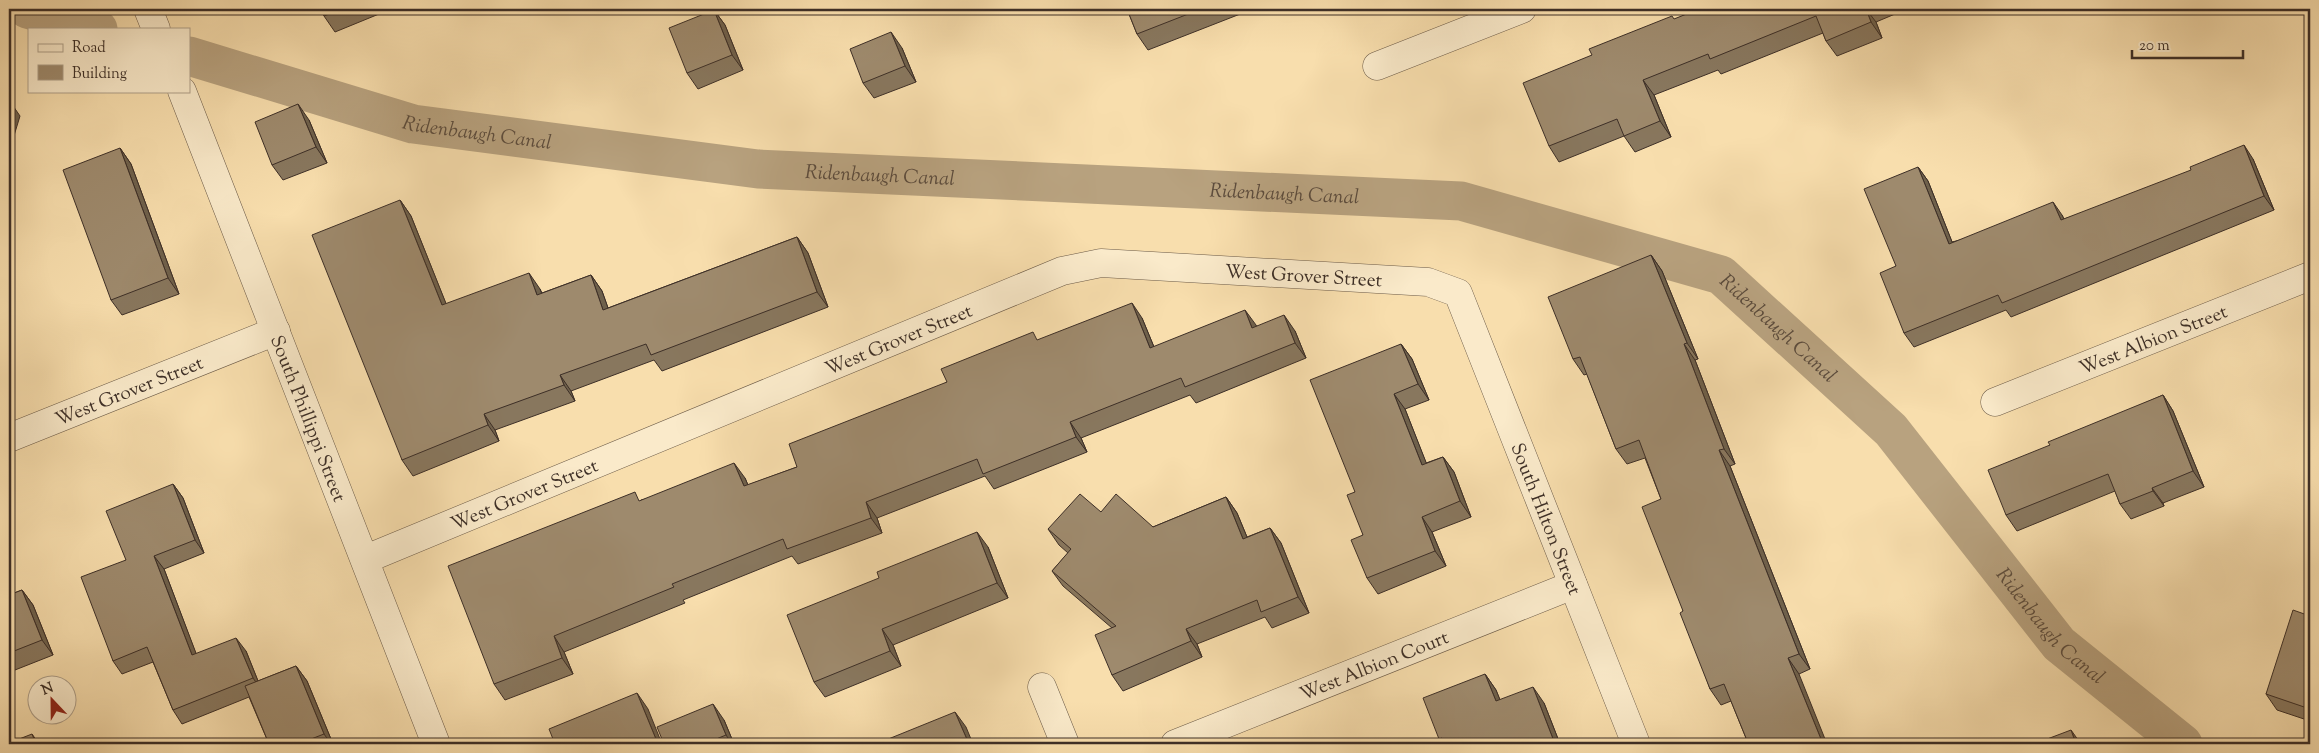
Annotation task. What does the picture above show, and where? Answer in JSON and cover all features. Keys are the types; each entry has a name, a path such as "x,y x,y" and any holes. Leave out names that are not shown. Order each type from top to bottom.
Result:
{"street":[{"path":"148,9 156,28"},
{"path":"1377,66 1522,9"},
{"name":"South Phillippi Street","path":"183,92 366,559 436,744"},
{"name":"West Grover Street","path":"366,559 1062,271 1101,263 1428,282 1458,293"},
{"name":"West Albion Street","path":"1995,402 2310,276"},
{"name":"South Hilton Street","path":"1458,293 1636,744"},
{"name":"West Grover Street","path":"9,438 276,331"},
{"name":"West Albion Court","path":"1174,744 1573,586"},
{"path":"1042,687 1065,744"}],"building":[{"path":"321,9 343,9 324,16"},
{"path":"1127,9 1201,9 1137,34"},
{"path":"1699,9 1866,9 1871,22 1826,41 1816,16 1710,59 1708,54 1643,80 1660,121 1624,136 1617,119 1549,146 1523,83 1592,55 1589,49 1672,16 1674,19"},
{"path":"714,10 732,55 687,73 669,28"},
{"path":"891,32 905,66 863,83 850,49"},
{"path":"298,104 316,147 272,165 255,122"},
{"path":"2244,145 2264,196 2002,303 1998,295 1904,333 1880,273 1896,266 1864,189 1918,167 1949,244 2053,202 2061,220 2191,170 2190,167"},
{"path":"120,148 168,278 111,300 63,170"},
{"path":"400,200 442,305 529,273 537,295 591,275 603,310 797,237 817,292 651,355 646,344 560,375 564,385 484,414 488,425 402,460 312,235"},
{"path":"1651,255 1687,343 1684,344 1724,449 1719,450 1799,654 1788,658 1823,744 1732,743 1746,738 1724,684 1710,689 1680,613 1683,611 1642,507 1661,499 1639,440 1616,449 1580,357 1573,359 1548,297"},
{"path":"1132,303 1150,348 1245,310 1252,328 1284,315 1295,343 1185,387 1181,378 1070,422 1076,437 983,474 977,459 866,502 871,518 787,549 783,539 672,584 674,587 554,636 562,658 494,684 448,566 635,492 639,501 734,463 744,486 797,467 789,444 947,382 941,369 1033,332 1037,340"},
{"path":"1401,344 1418,384 1394,394 1422,465 1443,457 1460,501 1422,517 1435,551 1367,578 1351,540 1363,535 1347,495 1355,492 1310,380"},
{"path":"2163,395 2193,471 2152,488 2153,491 2120,504 2108,474 2006,515 1988,470 2050,445 2048,442"},
{"path":"173,484 195,540 154,556 192,655 236,638 253,678 173,710 147,647 113,661 81,577 126,560 106,511"},
{"path":"1080,494 1101,512 1116,494 1153,527 1226,497 1243,539 1270,528 1298,597 1261,612 1257,600 1186,629 1191,641 1112,675 1095,635 1116,626 1052,571 1071,549 1048,529"},
{"path":"977,532 997,583 882,629 890,651 814,682 787,615 879,578 877,572"},
{"path":"22,590 42,640 9,653 9,595"},
{"path":"2293,610 2310,616 2310,709 2266,694"},
{"path":"296,666 324,734 306,741 308,744 269,744 245,686"},
{"path":"1485,674 1496,701 1533,687 1555,744 1444,744 1442,738 1439,739 1423,698"},
{"path":"637,693 658,744 555,744 549,729"},
{"path":"713,704 726,735 704,744 664,744 657,727"},
{"path":"955,712 969,744 876,744"},
{"path":"2071,730 2076,744 2034,744"},
{"path":"32,734 36,744 9,744 9,743"}],"waterway":[{"name":"Ridenbaugh Canal","path":"27,9 94,28"},
{"name":"Ridenbaugh Canal","path":"190,56 413,124 758,169 1461,201 1721,275 1891,430 2059,644 2183,744"}]}
